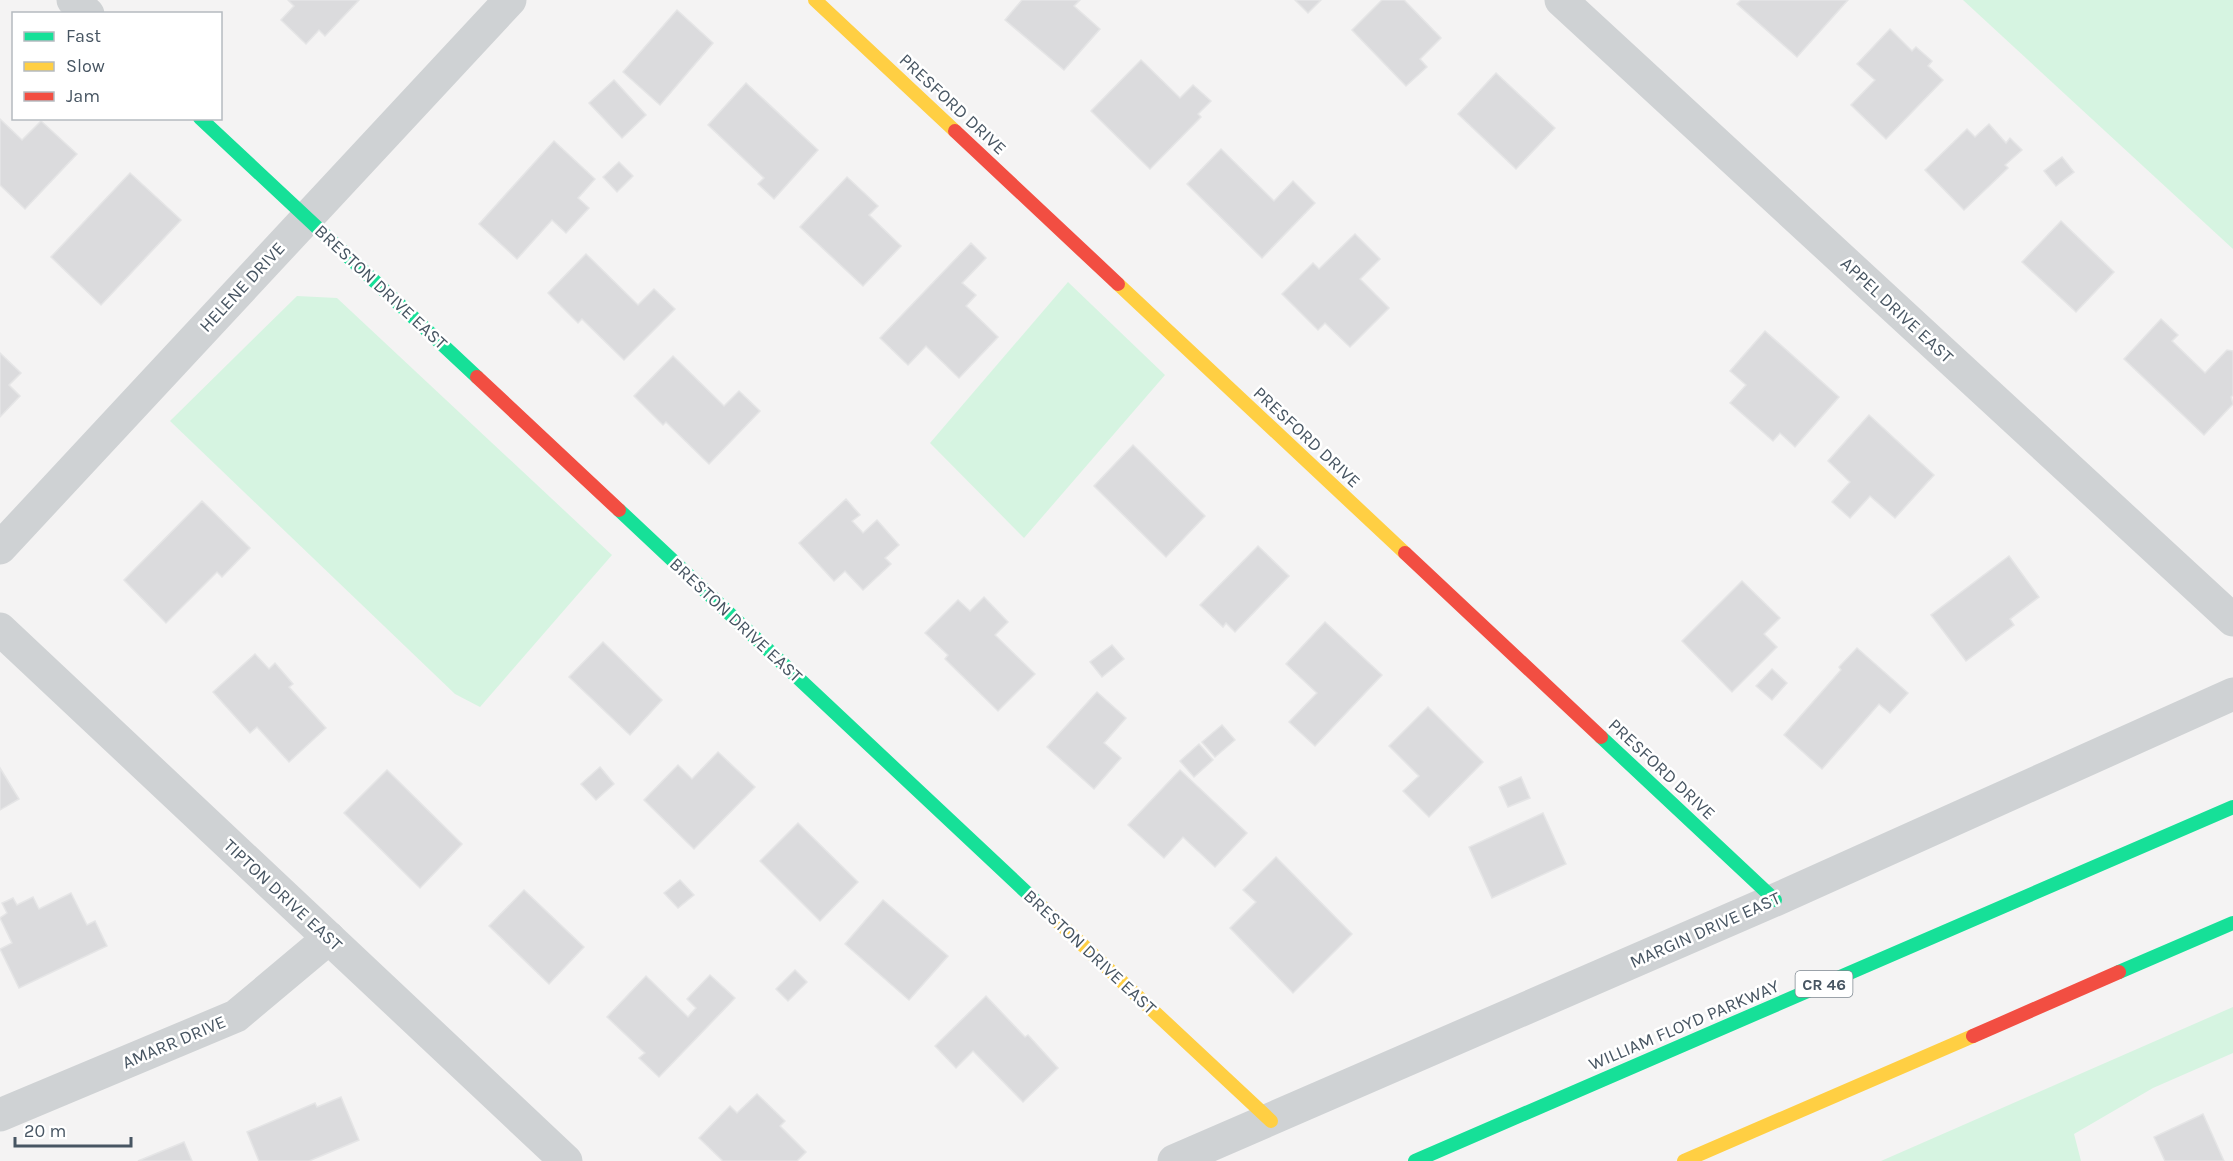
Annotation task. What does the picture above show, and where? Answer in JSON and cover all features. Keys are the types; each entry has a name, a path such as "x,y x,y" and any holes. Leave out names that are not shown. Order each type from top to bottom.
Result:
{"main road":[{"name":"PRESFORD DRIVE","path":"815,0 1775,900"},
{"name":"BRESTON DRIVE EAST","path":"202,120 1271,1121"},
{"name":"WILLIAM FLOYD PARKWAY","path":"1415,1161 2233,807"},
{"path":"1684,1161 2233,923"}],"street":[{"path":"73,0 86,12"},
{"name":"HELENE DRIVE","path":"0,548 510,0"},
{"name":"APPEL DRIVE EAST","path":"1560,0 2233,620"},
{"name":"TIPTON DRIVE EAST","path":"0,629 566,1161"},
{"name":"MARGIN DRIVE EAST","path":"1174,1161 1271,1121 1775,900 2233,694"},
{"name":"AMARR DRIVE","path":"0,1115 236,1016 329,938"}],"green space":[{"path":"1963,0 2233,0 2233,249"},
{"path":"1068,282 1165,375 1024,538 930,443"},
{"path":"297,296 337,298 612,555 480,707 455,694 170,421"},
{"path":"2233,1007 2233,1053 2153,1088 2074,1134 2081,1161 1881,1161"}],"building":[{"path":"288,0 359,0 325,36 319,30 306,44 281,20 294,6"},
{"path":"1022,0 1080,0 1074,6 1100,29 1064,70 1005,20"},
{"path":"1295,0 1321,0 1308,13"},
{"path":"1382,0 1404,0 1441,38 1420,59 1427,67 1406,86 1352,30"},
{"path":"1741,0 1848,0 1797,57 1737,4"},
{"path":"677,10 713,43 660,105 623,72"},
{"path":"1890,29 1912,51 1916,47 1932,61 1928,66 1943,80 1886,139 1851,105 1875,80 1857,64"},
{"path":"1141,60 1180,98 1193,85 1211,101 1198,114 1201,117 1150,169 1091,111"},
{"path":"1496,73 1555,128 1516,169 1458,114"},
{"path":"614,80 646,115 622,138 589,103"},
{"path":"746,83 818,150 774,199 758,184 764,178 708,125"},
{"path":"0,119 22,140 41,121 77,154 25,209 0,185"},
{"path":"1989,124 2006,143 2010,138 2022,150 2005,165 2008,168 1964,210 1925,170 1967,129 1975,137"},
{"path":"554,141 595,179 578,198 589,208 566,233 552,220 517,259 479,224"},
{"path":"1221,149 1274,201 1293,181 1315,203 1262,258 1187,184"},
{"path":"2062,157 2074,172 2056,186 2044,171"},
{"path":"619,162 633,176 617,192 603,177"},
{"path":"130,173 181,220 101,305 51,257"},
{"path":"847,177 878,206 869,215 901,246 863,286 800,227"},
{"path":"2061,221 2114,272 2076,312 2022,262"},
{"path":"1355,234 1380,259 1360,279 1389,308 1350,347 1325,323 1318,330 1282,294 1313,263 1319,269"},
{"path":"971,243 986,258 962,283 976,295 966,306 998,337 959,378 926,346 908,365 880,338"},
{"path":"586,254 638,305 654,289 675,309 624,360 582,319 578,323 548,293"},
{"path":"2161,319 2178,335 2172,341 2205,373 2227,350 2233,351 2233,395 2231,397 2233,404 2204,435 2124,359"},
{"path":"1765,331 1839,397 1795,447 1780,433 1773,441 1730,403 1746,385 1730,371"},
{"path":"0,353 21,373 9,385 20,396 0,417"},
{"path":"673,356 724,406 739,391 760,411 709,464 666,422 663,425 634,396"},
{"path":"1869,415 1934,475 1895,518 1870,496 1850,518 1832,502 1850,482 1828,461"},
{"path":"1133,445 1205,516 1166,557 1094,486"},
{"path":"846,499 860,515 852,521 863,533 877,520 899,545 885,558 891,564 863,590 845,571 834,581 799,543"},
{"path":"202,501 250,548 222,577 217,572 166,623 124,580"},
{"path":"1258,546 1289,576 1235,632 1226,623 1223,627 1200,605"},
{"path":"2009,556 2039,597 2010,619 2014,625 1966,661 1931,615"},
{"path":"1742,581 1780,618 1764,634 1777,647 1732,692 1682,641"},
{"path":"984,597 1008,622 995,635 1035,674 998,711 945,659 948,655 925,633 958,600 970,611"},
{"path":"1325,622 1382,675 1315,746 1289,722 1317,693 1286,664"},
{"path":"603,642 662,700 630,735 569,677"},
{"path":"1112,645 1124,659 1102,677 1090,662"},
{"path":"1857,648 1908,693 1890,713 1879,704 1822,769 1784,735 1841,670 1839,667"},
{"path":"255,654 269,669 275,663 293,684 289,687 326,728 289,762 257,727 250,733 213,692"},
{"path":"1772,669 1787,683 1772,700 1756,686"},
{"path":"1097,692 1126,718 1104,743 1121,758 1094,789 1047,747"},
{"path":"1428,707 1483,762 1429,817 1403,791 1419,776 1389,746"},
{"path":"1222,725 1235,740 1215,757 1202,742"},
{"path":"1199,744 1213,760 1194,777 1180,761"},
{"path":"718,752 755,787 694,849 644,800 678,765 692,779"},
{"path":"600,767 614,784 596,800 581,784"},
{"path":"0,768 19,799 0,810"},
{"path":"387,770 462,844 420,888 344,813"},
{"path":"1180,770 1247,833 1215,867 1183,837 1164,858 1128,825"},
{"path":"1521,777 1530,798 1508,807 1499,787"},
{"path":"1543,813 1566,864 1492,898 1469,847"},
{"path":"798,823 858,882 820,921 760,861"},
{"path":"1276,857 1352,934 1293,993 1230,928 1256,902 1243,890"},
{"path":"680,880 694,895 678,908 664,893"},
{"path":"524,890 584,947 549,984 489,926"},
{"path":"71,893 87,925 95,921 107,946 19,988 0,949 12,943 0,918 7,913 2,903 13,898 17,905 33,897 39,909"},
{"path":"883,900 948,956 909,1000 845,944"},
{"path":"795,970 807,982 788,1001 776,989"},
{"path":"710,975 735,998 659,1077 639,1058 645,1053 607,1017 646,976 688,1017 696,1008 687,999"},
{"path":"986,996 1025,1037 1028,1035 1058,1068 1023,1102 973,1051 956,1068 935,1046"},
{"path":"757,1094 785,1121 780,1126 806,1152 797,1161 723,1161 699,1138 730,1106 737,1113"},
{"path":"341,1097 359,1140 309,1161 259,1161 247,1132 315,1103 317,1107"},
{"path":"2203,1114 2224,1161 2165,1161 2154,1137"},
{"path":"184,1142 192,1161 138,1161"}],"traffic: fast":[{"path":"202,120 477,377"},
{"path":"619,510 1041,906"},
{"path":"1601,737 1775,900"},
{"path":"1415,1161 2233,807"},
{"path":"2119,972 2233,923"}],"traffic: slow":[{"path":"815,0 955,131"},
{"path":"1118,284 1405,553"},
{"path":"1041,906 1271,1121"},
{"path":"1684,1161 1973,1036"}],"traffic: jam":[{"path":"955,131 1118,284"},
{"path":"477,377 619,510"},
{"path":"1405,553 1601,737"},
{"path":"1973,1036 2119,972"}]}
